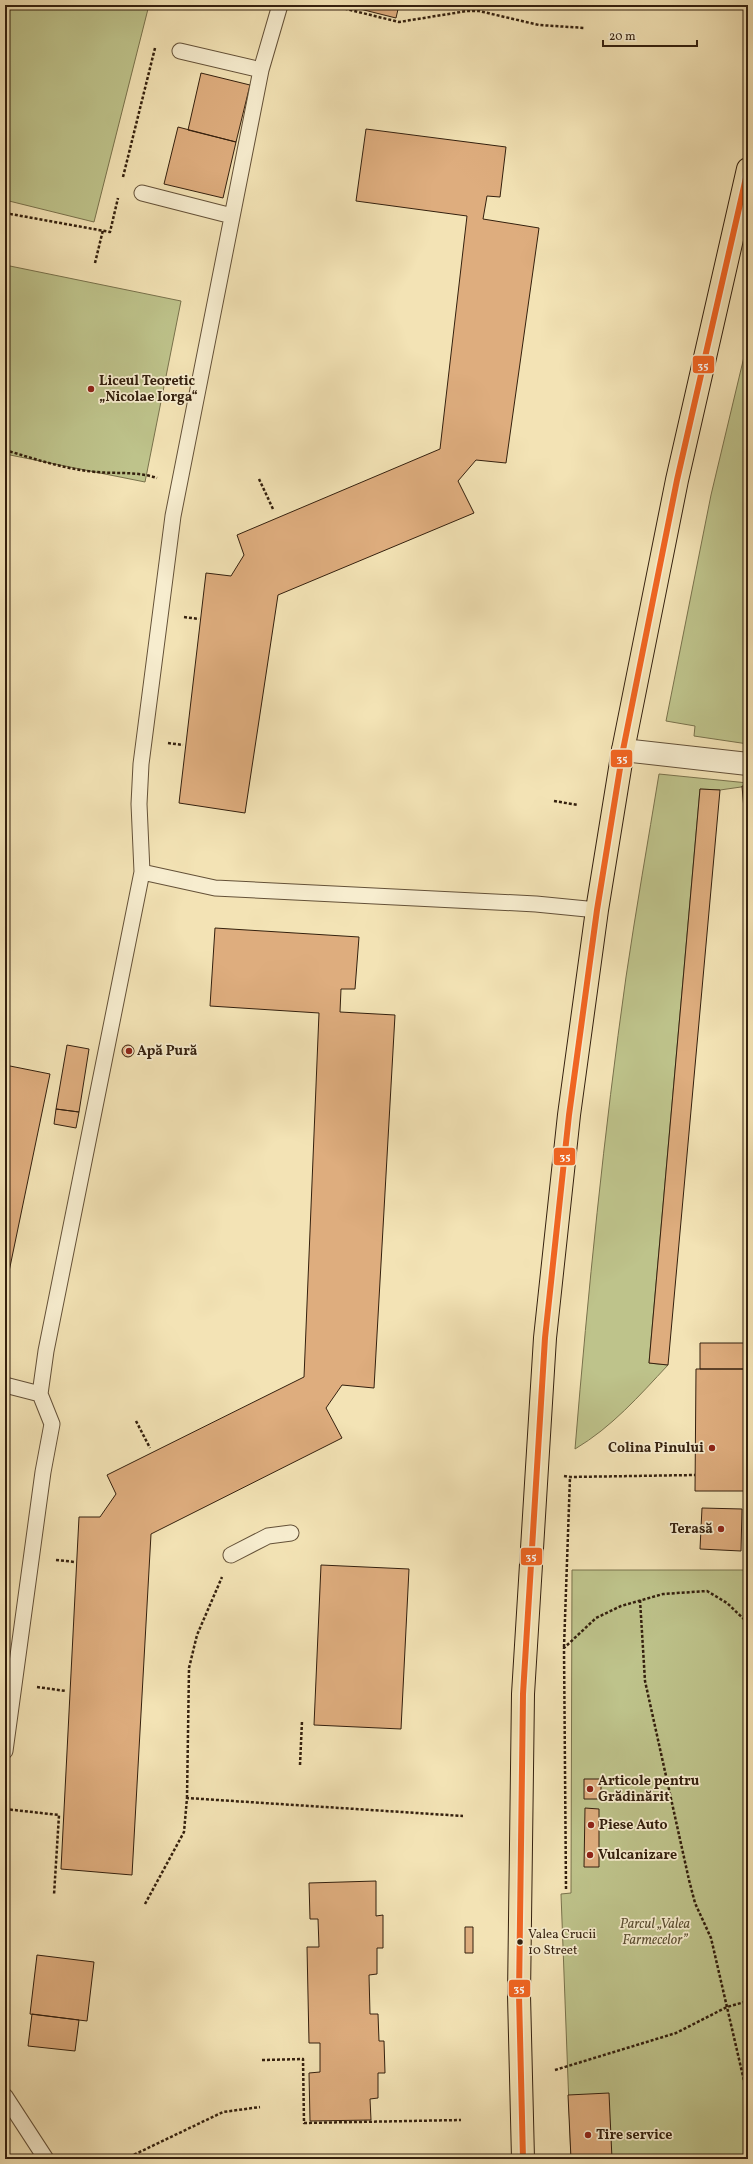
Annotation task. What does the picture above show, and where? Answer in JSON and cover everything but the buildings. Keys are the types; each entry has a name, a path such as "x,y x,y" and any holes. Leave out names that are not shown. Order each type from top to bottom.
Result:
{"main road":[{"path":"524,2159 519,1995 523,1694 545,1330 569,1115 597,910 623,750 677,480 748,169"}],"street":[{"path":"623,750 748,764"}],"lane":[{"path":"5,1751 43,1472 52,1424 40,1394 49,1336 142,872 139,804 141,764 178,492 261,70 280,5"},
{"path":"180,51 261,70"},
{"path":"142,193 232,216"},
{"path":"142,872 214,888 536,904 597,910"},
{"path":"5,1385 40,1394"},
{"path":"231,1555 268,1536 291,1533"},
{"path":"5,2096 46,2159"}],"path":[{"path":"330,5 399,22 467,11 479,11 539,25 585,28"},
{"path":"121,185 155,45 180,51"},
{"path":"5,213 110,232 119,193"},
{"path":"95,263 103,230"},
{"path":"5,450 66,468 96,472 142,474 157,479 178,492"},
{"path":"258,479 273,509"},
{"path":"554,801 578,805"},
{"path":"136,1421 150,1448"},
{"path":"558,1474 570,1477 695,1476"},
{"path":"566,1889 564,1648 570,1477"},
{"path":"145,1904 184,1832 187,1798 189,1668 197,1635 231,1555"},
{"path":"564,1648 596,1618 621,1606 663,1594 706,1590 727,1603 748,1623"},
{"path":"640,1600 645,1681 689,1880 695,1903 712,1938 748,2098"},
{"path":"300,1765 302,1721"},
{"path":"187,1798 463,1816"},
{"path":"5,1809 59,1815 54,1895"},
{"path":"555,2070 676,2033 727,2007 748,2002"},
{"path":"262,2060 303,2059 304,2123 462,2120"},
{"path":"125,2159 223,2112 260,2107"}],"green space":[{"path":"5,5 149,5 94,222 5,200"},
{"path":"5,265 181,301 145,482 5,454"},
{"path":"748,340 748,744 694,736 695,726 666,721 711,495"},
{"path":"659,774 748,783 748,786 720,790 700,789 649,1363 668,1365 613,1421 575,1449 591,1271 618,1036"},
{"name":"Parcul „Valea Farmecelor”","path":"572,1570 748,1570 748,2159 571,2159 561,1894 571,1893"}],"transit line":[{"name":"35","path":"523,2159 519,1995 523,1694 545,1338 569,1115 597,910 623,750 677,480 748,169"}],"place":[{"name":"Liceul Teoretic „Nicolae Iorga“","path":"91,389"},
{"name":"Apă Pură","path":"129,1051"},
{"name":"Colina Pinului","path":"712,1448"},
{"name":"Terasă","path":"721,1529"},
{"name":"Articole pentru Grădinărit","path":"590,1789"},
{"name":"Piese Auto","path":"591,1825"},
{"name":"Vulcanizare","path":"590,1855"},
{"name":"Valea Crucii 10 Street","path":"520,1942"},
{"name":"Tire service","path":"588,2135"}]}
